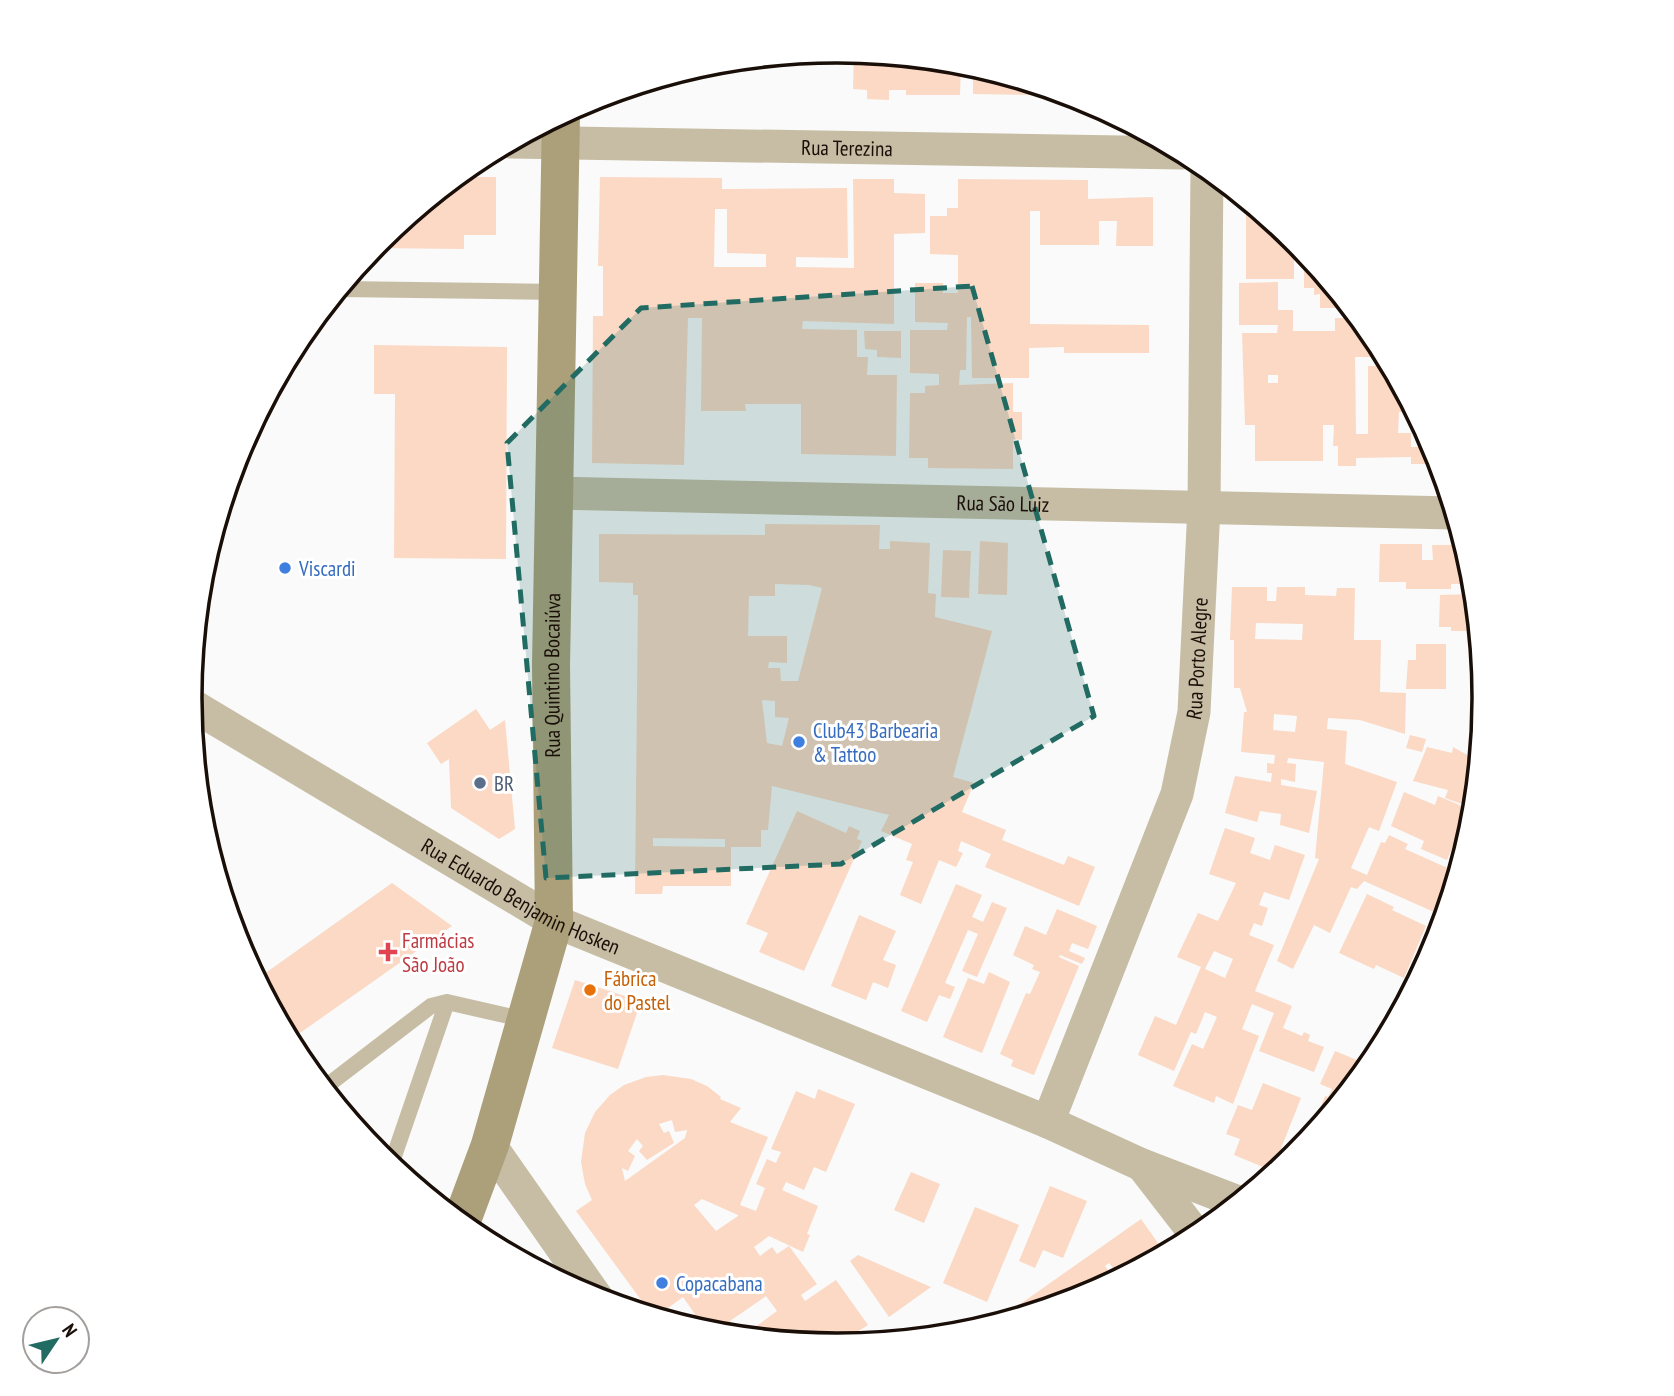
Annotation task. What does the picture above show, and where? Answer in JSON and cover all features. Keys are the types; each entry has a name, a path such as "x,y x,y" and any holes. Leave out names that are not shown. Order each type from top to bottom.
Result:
{"street":[{"name":"Rua Terezina","path":"561,128 1161,152"},
{"name":"Rua Quintino Bocaiúva","path":"465,1213 490,1145 554,921 551,665 561,128"},
{"name":"Rua Porto Alegre","path":"1048,1122 1177,794 1194,712 1204,507 1207,182"},
{"name":"Rua São Luiz","path":"553,493 1444,513"},
{"name":"Rua Eduardo Benjamin Hosken","path":"202,711 554,921 1228,1198"},
{"path":"490,1145 585,1281"},
{"path":"1142,1164 1190,1226"}],"lane":[{"path":"351,289 558,292"},
{"path":"331,1082 431,1006 447,1002 526,1020"},
{"path":"395,1154 447,1002"}],"highlighted area":[{"path":"972,286 1094,716 841,864 546,878 507,443 641,308"}],"building":[{"path":"854,63 920,68 961,75 960,95 906,95 906,90 889,90 889,100 867,99 867,90 853,89"},
{"path":"973,78 1034,95 973,94"},
{"path":"474,177 496,177 496,235 464,235 464,249 389,248 450,194"},
{"path":"600,177 722,178 722,189 847,188 848,258 796,257 796,267 854,268 853,179 894,179 894,193 925,194 925,233 894,234 894,324 803,321 802,329 857,330 857,357 868,357 867,375 897,375 896,456 801,454 801,404 745,404 746,411 701,411 702,318 688,318 684,465 592,463 593,316 603,316 603,266 598,266","holes":["715,209 727,209 727,253 766,254 766,267 714,267"]},
{"path":"958,179 1088,180 1088,199 1153,197 1153,246 1116,246 1117,221 1099,221 1099,245 1040,245 1040,211 1030,211 1030,324 1149,325 1149,353 1064,353 1064,347 1029,348 1029,378 972,378 971,317 967,317 966,370 960,370 959,385 1013,383 1013,412 1022,412 1022,440 1013,439 1013,469 928,468 928,458 909,458 910,393 925,393 925,386 939,385 939,374 910,373 910,330 947,330 948,323 915,322 915,283 943,283 943,293 958,293 958,255 930,254 930,216 947,216 947,208 958,208"},
{"path":"1246,213 1294,258 1294,279 1246,279"},
{"path":"1304,268 1338,308 1320,308 1320,294 1314,295 1314,288 1304,288"},
{"path":"1278,282 1278,310 1293,310 1293,331 1335,331 1335,318 1346,318 1373,357 1355,357 1356,434 1368,434 1368,366 1378,366 1404,412 1399,412 1398,433 1411,433 1411,447 1418,447 1418,442 1427,464 1411,464 1411,457 1356,458 1356,466 1338,466 1338,446 1333,446 1334,425 1323,425 1323,461 1255,461 1255,425 1245,425 1242,333 1277,333 1278,325 1239,325 1239,283","holes":["1268,375 1278,375 1278,383 1268,383"]},
{"path":"864,331 901,331 901,358 877,357 877,350 865,349"},
{"path":"374,345 507,347 506,559 394,558 395,394 374,394"},
{"path":"765,524 880,525 879,549 890,549 890,541 930,543 928,593 936,594 935,617 992,631 953,777 974,783 962,812 1006,830 1002,840 1064,865 1068,856 1095,867 1079,906 985,867 991,854 961,841 958,851 963,853 956,867 939,860 921,904 900,895 913,862 906,860 912,844 881,831 889,815 772,786 768,830 761,830 761,847 731,847 731,886 663,886 662,894 635,894 638,595 633,595 633,583 599,582 599,534 765,535","holes":["775,584 822,588 798,681 781,681 780,668 768,668 769,662 787,663 787,636 748,636 749,596 775,596","762,700 775,701 775,717 789,718 782,746 767,743","653,838 725,839 725,847 653,846"]},
{"path":"980,541 1008,543 1007,595 978,594"},
{"path":"1380,544 1422,544 1422,560 1433,560 1432,545 1453,545 1462,584 1451,584 1451,589 1406,589 1406,582 1379,582"},
{"path":"943,550 971,551 969,598 941,597"},
{"path":"1232,587 1267,587 1267,601 1276,601 1277,587 1305,587 1305,595 1336,596 1337,588 1355,588 1354,640 1381,640 1380,692 1406,693 1405,734 1360,720 1328,718 1327,729 1347,731 1345,764 1397,782 1379,831 1369,827 1351,868 1367,875 1381,842 1385,843 1389,835 1408,844 1405,849 1448,868 1434,912 1364,881 1357,889 1351,887 1330,933 1314,925 1293,969 1277,961 1319,859 1315,858 1324,762 1288,758 1287,763 1296,764 1295,782 1281,779 1281,785 1317,791 1309,833 1280,825 1281,814 1260,811 1257,822 1225,813 1235,776 1271,782 1272,773 1267,773 1267,763 1274,764 1275,755 1241,752 1244,712 1247,712 1240,688 1234,688 1234,640 1230,640","holes":["1256,623 1303,624 1302,640 1255,639","1274,714 1297,716 1295,732 1273,730"]},
{"path":"1463,594 1469,631 1451,631 1451,627 1439,627 1440,595"},
{"path":"1416,644 1446,644 1446,689 1406,689 1408,660 1416,660"},
{"name":"BR","path":"476,709 490,730 505,720 515,829 499,839 451,808 449,759 441,764 427,743"},
{"path":"1410,735 1426,739 1422,752 1406,748"},
{"path":"1427,747 1452,753 1453,747 1469,756 1463,804 1445,798 1448,790 1413,781"},
{"path":"1404,792 1435,805 1438,796 1463,806 1455,841 1447,860 1421,849 1424,841 1391,826"},
{"path":"797,811 846,833 849,826 860,831 857,839 862,841 804,971 759,952 768,933 746,924"},
{"path":"1225,828 1255,838 1250,853 1270,860 1275,845 1305,855 1289,900 1264,892 1259,905 1268,908 1262,926 1254,923 1249,935 1274,945 1255,991 1292,1006 1283,1028 1302,1036 1304,1032 1310,1035 1308,1041 1324,1047 1314,1072 1259,1051 1274,1013 1252,1004 1242,1029 1259,1036 1233,1104 1216,1096 1214,1103 1173,1086 1192,1044 1203,1049 1217,1017 1205,1012 1196,1034 1191,1032 1174,1071 1138,1055 1155,1016 1176,1025 1201,967 1177,957 1198,913 1218,921 1236,883 1209,874","holes":["1214,951 1233,959 1225,978 1205,969"]},
{"path":"392,883 452,926 299,1034 265,974"},
{"path":"956,884 982,895 972,917 983,922 992,902 1007,908 977,977 962,971 978,934 968,930 945,983 955,987 950,999 939,995 927,1022 901,1011"},
{"path":"1367,894 1394,907 1392,910 1426,926 1404,978 1376,965 1374,969 1339,953"},
{"path":"1057,909 1097,926 1088,949 1072,943 1069,951 1085,958 1082,964 1060,955 1059,957 1079,966 1034,1075 1011,1066 1013,1060 1000,1054 1026,993 1030,994 1040,972 1032,969 1034,965 1013,955 1025,926 1046,935"},
{"path":"859,915 896,931 883,960 896,965 888,988 873,982 866,1000 831,986"},
{"path":"989,972 1010,982 982,1053 943,1037 968,978 984,984"},
{"path":"575,980 641,1001 618,1069 552,1048"},
{"path":"1335,1051 1358,1061 1319,1111 1325,1096 1328,1097 1332,1089 1320,1084"},
{"path":"663,1075 691,1079 707,1086 721,1097 720,1099 741,1108 730,1122 768,1137 740,1205 756,1211 765,1188 756,1184 767,1159 776,1163 781,1152 771,1149 796,1091 815,1099 818,1089 855,1104 826,1172 814,1167 804,1190 786,1182 782,1190 818,1206 803,1252 769,1236 754,1247 760,1256 772,1247 777,1254 789,1246 817,1284 801,1295 805,1301 836,1280 868,1325 856,1333 795,1332 754,1328 777,1311 766,1296 730,1321 732,1324 692,1316 695,1314 683,1297 667,1309 642,1302 576,1211 592,1200 585,1184 581,1162 585,1133 595,1112 610,1095 624,1085 646,1077","holes":["672,1120 675,1132 687,1130 685,1138 625,1181 622,1168 628,1171 635,1156 628,1151 637,1139 643,1146 639,1151 647,1160 674,1143 669,1131 664,1133 659,1124","702,1199 738,1215 738,1216 716,1231 694,1205","709,1279 713,1283 705,1289 702,1284"]},
{"path":"1263,1083 1301,1098 1281,1152 1264,1167 1234,1155 1240,1139 1226,1134 1238,1105 1252,1110"},
{"path":"911,1172 940,1184 924,1223 894,1210"},
{"path":"1050,1186 1087,1201 1063,1258 1043,1250 1035,1268 1019,1261"},
{"path":"975,1207 1019,1225 987,1302 943,1283"},
{"path":"1141,1219 1159,1245 1114,1270 1109,1263 1105,1266 1109,1272 1080,1285 1017,1306"},
{"path":"858,1255 931,1287 889,1317 850,1261"}],"place":[{"name":"Viscardi","path":"285,568"},
{"name":"Club43 Barbearia & Tattoo","path":"799,742"},
{"name":"BR","path":"480,783"},
{"name":"Farmácias São João","path":"388,952"},
{"name":"Fábrica do Pastel","path":"590,990"},
{"name":"Copacabana","path":"662,1283"}]}
